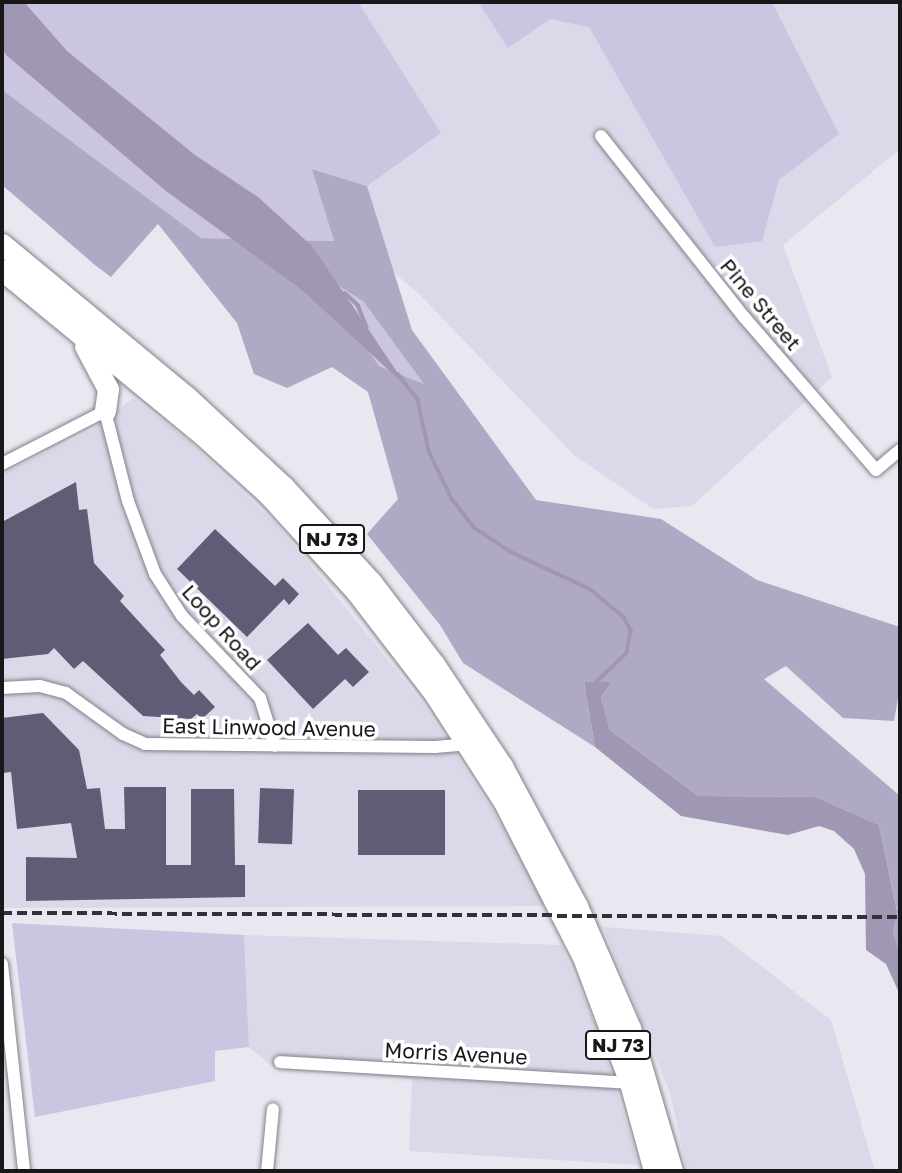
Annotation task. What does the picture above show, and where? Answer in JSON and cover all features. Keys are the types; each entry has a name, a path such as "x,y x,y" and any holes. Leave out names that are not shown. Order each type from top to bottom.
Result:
{"highway":[{"name":"NJ 73","path":"2,244 254,458 341,548 434,663 502,766 578,906 630,1028 672,1171"},
{"name":"NJ 73","path":"2,270 204,436 290,518 382,624 467,744 566,921 600,996 630,1083 654,1171"},
{"path":"60,318 102,373 108,389 105,411"}],"street":[{"name":"Pine Street","path":"601,135 744,317 876,470 900,450"},
{"path":"2,464 105,411"},
{"name":"Loop Road","path":"105,411 128,501 155,574 182,616 260,698 275,746"},
{"name":"East Linwood Avenue","path":"2,688 40,687 66,693 138,742 275,746 467,744"},
{"path":"2,964 24,1171"},
{"name":"Morris Avenue","path":"280,1062 630,1083"},
{"path":"267,1171 272,1109"}],"shaded area":[{"path":"2,2 358,2 441,133 367,186 313,169 334,241 266,240 363,301 425,385 379,366 335,300 247,239 201,238 9,100 2,90"},
{"path":"2,2 24,2 67,51 195,155 258,197 312,246 408,388 302,290 166,191 6,55 2,47"},
{"path":"129,2 900,2 900,149 783,245 832,377 692,506 653,509 574,455 422,297 332,218 227,149"},
{"path":"478,2 772,2 839,134 779,180 762,241 715,247 589,27 550,19 508,48"},
{"path":"2,90 201,238 247,239 335,300 379,366 424,384 363,301 265,240 334,241 312,169 367,186 412,330 536,500 661,519 757,580 900,627 900,687 894,721 843,718 786,666 764,679 900,796 900,952 893,932 897,910 879,825 816,797 698,796 610,730 601,698 611,682 584,682 595,747 463,663 440,625 367,534 398,499 368,392 332,367 287,388 254,374 237,323 158,224 111,277 95,265 2,185"},
{"path":"133,398 184,437 274,522 342,603 423,704 505,830 545,906 4,908 2,474 92,430"},
{"path":"584,682 611,682 601,698 610,730 698,796 816,797 879,825 897,911 893,932 900,952 900,995 886,964 866,950 865,874 854,849 834,831 819,826 788,835 681,816 595,747"},
{"path":"12,923 244,935 249,1047 215,1051 215,1081 35,1117"},
{"path":"603,927 722,936 831,1020 875,1171 687,1171 670,1093"},
{"path":"244,935 561,945 600,1036 639,1165 409,1151 412,1079 272,1066 249,1047"}],"building":[{"path":"76,482 79,510 87,509 94,563 124,596 120,601 165,650 160,655 181,682 194,695 199,690 215,707 202,719 197,714 191,719 143,716 83,661 74,669 54,648 48,654 2,659 2,522"},
{"path":"215,529 275,586 283,578 299,594 289,605 284,599 247,637 177,569"},
{"path":"308,623 338,655 346,648 369,672 353,687 345,679 313,709 267,660"},
{"path":"43,713 79,750 87,789 100,788 105,829 125,829 124,787 166,787 166,865 191,865 191,789 234,789 235,865 245,865 245,897 26,901 26,857 77,858 71,823 17,829 11,772 2,773 2,718"},
{"path":"260,788 294,789 292,844 258,843"},
{"path":"358,790 445,790 445,855 358,855"}],"waterway":[{"path":"345,293 358,305 367,327"},
{"path":"398,374 418,400 429,451 452,499 475,528 511,552 590,589 624,617 631,631 627,653 593,686"}],"railway":[{"path":"2,913 900,917"}]}
